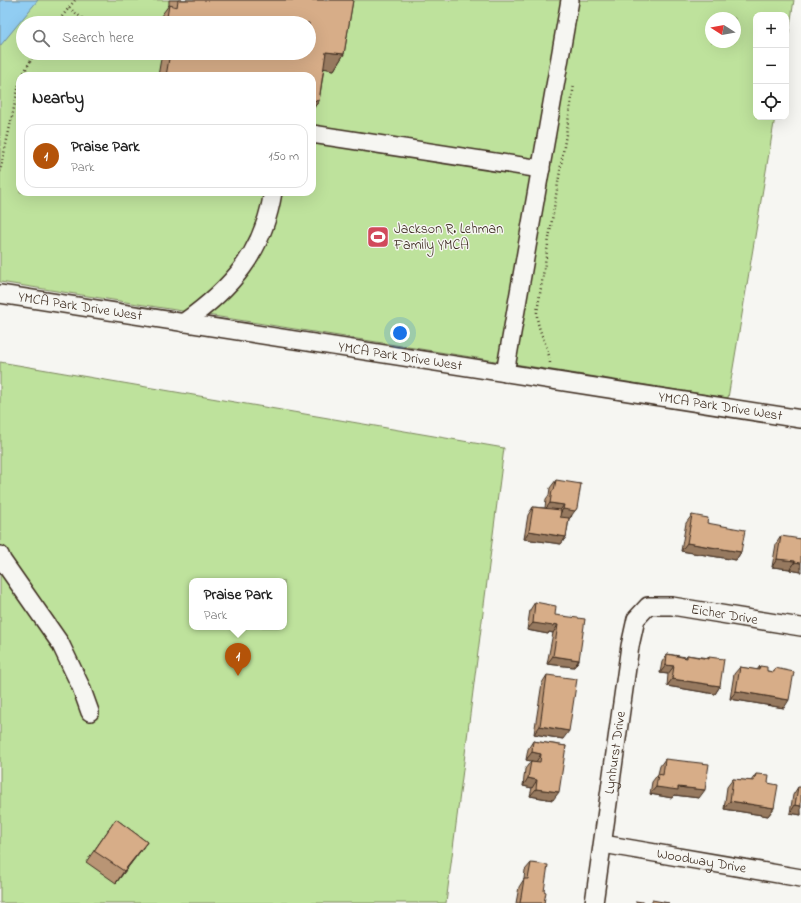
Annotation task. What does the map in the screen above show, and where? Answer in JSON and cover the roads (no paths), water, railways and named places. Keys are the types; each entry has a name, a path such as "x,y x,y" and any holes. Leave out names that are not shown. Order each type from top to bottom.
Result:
{"street":[{"path":"506,373 570,0"},
{"path":"316,135 541,169"},
{"path":"183,323 219,296 246,265 259,239 271,205 272,196"},
{"name":"YMCA Park Drive West","path":"0,294 801,419"},
{"path":"0,555 60,643 81,687 90,712"},
{"name":"Eicher Drive","path":"648,606 672,606 801,627"},
{"name":"Lynhurst Drive","path":"594,903 630,646 636,619 648,606"},
{"name":"Woodway Drive","path":"603,844 801,878"}],"water":[{"path":"0,0 38,0 25,16 16,16 16,27 0,46"}],"place":[{"name":"Jackson R. Lehman Family YMCA","path":"378,237"},
{"name":"Praise Park","path":"238,676"}]}
